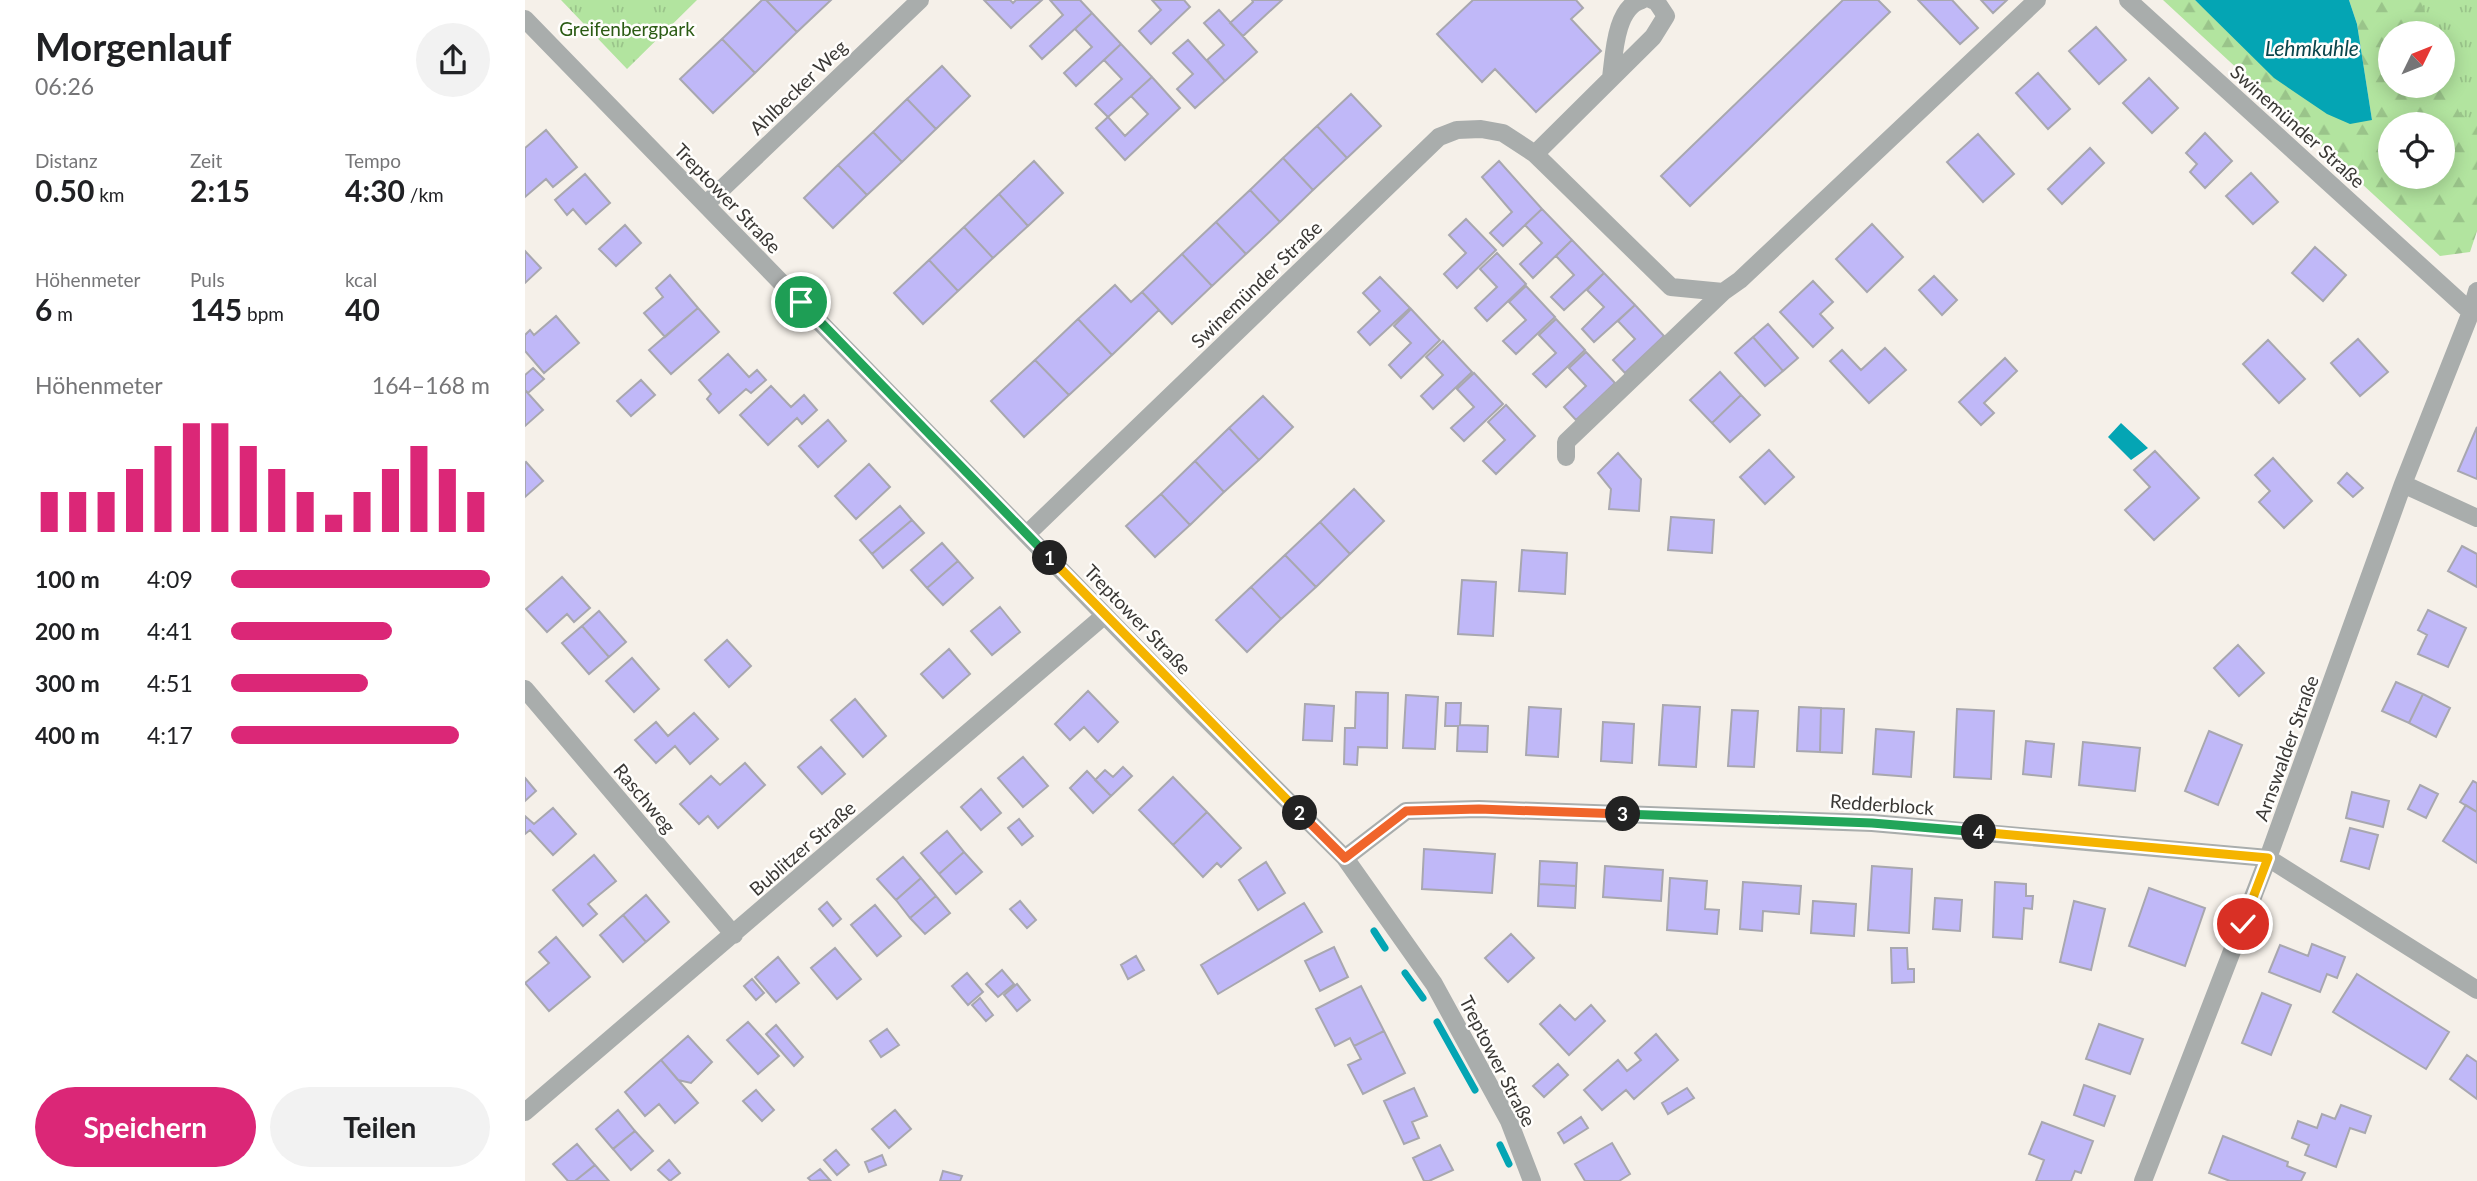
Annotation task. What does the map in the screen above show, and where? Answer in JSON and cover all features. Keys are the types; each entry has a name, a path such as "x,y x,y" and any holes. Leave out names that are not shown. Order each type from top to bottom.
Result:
{"street":[{"name":"Ahlbecker Weg","path":"706,204 920,0"},
{"path":"1611,78 1615,41 1623,16 1637,1 1642,0"},
{"path":"1535,154 1653,37 1666,16 1656,1 1652,0"},
{"path":"1566,457 1566,442 2037,0"},
{"name":"Swinemünder Straße","path":"2128,0 2471,312"},
{"name":"Treptower Straße","path":"525,19 1345,858 1434,984 1509,1121 1532,1181"},
{"name":"Swinemünder Straße","path":"1027,534 1439,137 1457,130 1503,133 1535,154 1671,287 1723,292"},
{"name":"Arnswalder Straße","path":"2143,1181 2268,858 2403,484 2477,291"},
{"path":"2403,484 2477,517"},
{"name":"Bublitzer Straße","path":"525,1112 1105,615"},
{"name":"Raschweg","path":"525,689 734,935"},
{"name":"Redderblock","path":"1345,858 1406,811 1479,809 1872,823 2268,858 2477,990"}],"green space":[{"name":"Greifenbergpark","path":"561,0 697,0 627,69"},
{"path":"2163,0 2195,0 2220,23 2372,120 2357,24 2349,0 2477,0 2477,231 2470,252 2440,256"},
{"path":"2421,0 2477,0 2477,126 2459,112 2454,98 2455,21 2427,21"}],"water":[{"name":"Lehmkuhle","path":"2195,0 2349,0 2357,24 2372,120 2350,124 2327,114 2274,78"},
{"path":"2121,423 2148,448 2131,460 2108,437"}],"building":[{"path":"762,0 766,0 797,32 755,73 722,39"},
{"path":"766,0 831,0 797,32"},
{"path":"984,0 1010,0 1013,3 1016,0 1042,0 1011,28"},
{"path":"1050,0 1080,0 1092,13 1042,59 1030,46 1063,15"},
{"path":"1152,0 1184,0 1190,7 1151,44 1139,31 1161,10"},
{"path":"1252,0 1282,0 1243,36 1230,23 1253,2"},
{"path":"1473,0 1576,0 1583,8 1571,19 1601,51 1536,112 1495,69 1482,82 1437,34"},
{"path":"1843,0 1878,0 1890,12 1690,206 1661,176"},
{"path":"1918,0 1952,0 1978,28 1960,44"},
{"path":"1981,0 2007,0 1993,13"},
{"path":"1219,10 1257,52 1225,81 1207,60 1224,45 1204,23"},
{"path":"1092,13 1121,44 1076,86 1064,73 1092,47 1075,29"},
{"path":"2096,27 2126,60 2099,84 2069,51"},
{"path":"722,39 755,73 713,113 680,79"},
{"path":"1188,40 1225,81 1195,108 1177,89 1193,74 1173,53"},
{"path":"1121,44 1152,77 1108,117 1095,104 1122,79 1104,60"},
{"path":"942,66 970,96 936,129 907,99"},
{"path":"2038,73 2070,109 2048,129 2016,93"},
{"path":"1152,77 1180,108 1125,160 1096,128 1108,117 1125,136 1148,114 1131,96"},
{"path":"2149,78 2178,108 2152,133 2123,103"},
{"path":"1351,94 1381,126 1347,158 1317,126"},
{"path":"907,99 936,129 902,162 873,132"},
{"path":"1317,126 1347,158 1313,190 1283,158"},
{"path":"546,130 577,167 553,187 546,179 525,197 525,148"},
{"path":"873,132 902,162 867,195 838,165"},
{"path":"2205,133 2232,161 2205,188 2190,172 2197,164 2186,153"},
{"path":"1978,134 2014,174 1983,202 1947,162"},
{"path":"2090,148 2104,163 2062,204 2048,189"},
{"path":"1283,158 1313,190 1280,222 1250,190"},
{"path":"1034,161 1063,193 1028,226 999,194"},
{"path":"1499,161 1542,209 1503,246 1490,233 1512,212 1482,177"},
{"path":"838,165 867,195 833,228 804,198"},
{"path":"2251,173 2278,202 2253,224 2226,196"},
{"path":"585,174 610,203 586,224 573,209 567,215 555,200"},
{"path":"1250,190 1280,222 1246,254 1216,222"},
{"path":"999,194 1028,226 993,258 964,227"},
{"path":"1542,209 1572,240 1533,278 1520,264 1542,243 1525,225"},
{"path":"1466,219 1496,250 1457,288 1444,274 1466,253 1449,235"},
{"path":"1216,222 1246,254 1212,286 1182,254"},
{"path":"1872,224 1903,257 1867,292 1836,259"},
{"path":"625,225 641,243 616,266 599,249"},
{"path":"964,227 993,258 958,291 929,260"},
{"path":"1572,240 1604,273 1564,310 1551,297 1574,275 1556,256"},
{"path":"2315,247 2346,275 2323,301 2292,273"},
{"path":"525,251 541,268 525,283"},
{"path":"1497,253 1526,284 1487,321 1475,308 1497,287 1480,269"},
{"path":"1182,254 1212,286 1172,324 1142,292"},
{"path":"929,260 958,291 923,324 894,293"},
{"path":"1604,273 1635,305 1594,342 1582,329 1604,307 1587,290"},
{"path":"670,275 698,308 665,337 644,313 663,297 656,288"},
{"path":"1934,276 1957,300 1942,315 1919,290"},
{"path":"1380,277 1410,308 1370,345 1358,332 1380,311 1363,293"},
{"path":"1813,281 1833,302 1820,314 1833,328 1813,347 1780,312"},
{"path":"1115,285 1131,302 1142,292 1159,310 1112,355 1078,319"},
{"path":"1526,286 1555,317 1516,354 1503,341 1526,320 1509,302"},
{"path":"1635,305 1664,336 1625,373 1613,360 1635,339 1618,321"},
{"path":"698,308 719,332 671,374 649,350"},
{"path":"1411,309 1440,340 1401,378 1389,365 1411,343 1394,326"},
{"path":"556,316 579,343 544,373 525,351 525,335 530,330 534,335"},
{"path":"1078,319 1112,355 1069,395 1035,360"},
{"path":"1556,319 1585,350 1546,387 1533,374 1556,353 1539,335"},
{"path":"1768,324 1798,358 1783,371 1753,337"},
{"path":"1753,337 1783,371 1765,386 1735,353"},
{"path":"2358,339 2388,372 2360,396 2331,363"},
{"path":"2268,340 2305,379 2279,403 2243,364"},
{"path":"1443,341 1472,372 1433,409 1421,396 1443,375 1426,357"},
{"path":"1885,348 1906,370 1869,403 1830,361 1842,350 1861,370"},
{"path":"1586,352 1615,383 1576,420 1564,407 1586,386 1569,368"},
{"path":"728,354 749,377 757,370 766,380 751,393 746,389 719,413 707,399 711,394 699,380"},
{"path":"2005,358 2017,371 1984,403 1994,413 1981,425 1959,402"},
{"path":"1035,360 1069,395 1024,437 991,401"},
{"path":"533,368 544,379 528,393 525,390 525,375"},
{"path":"1720,372 1741,395 1712,423 1690,400"},
{"path":"1474,373 1503,404 1464,441 1451,428 1474,407 1457,389"},
{"path":"641,380 655,395 631,416 617,401"},
{"path":"771,386 791,407 804,395 817,410 802,424 797,418 768,445 740,415"},
{"path":"525,390 543,410 525,426"},
{"path":"1741,395 1760,415 1730,442 1712,423"},
{"path":"1263,396 1293,427 1259,460 1229,428"},
{"path":"1506,405 1535,436 1496,474 1483,461 1505,440 1488,422"},
{"path":"828,420 846,441 818,467 799,446"},
{"path":"2477,427 2477,479 2458,471"},
{"path":"1229,428 1259,460 1224,492 1195,461"},
{"path":"1769,450 1794,477 1765,504 1740,477"},
{"path":"2155,451 2199,498 2154,540 2125,510 2150,487 2134,470"},
{"path":"1618,453 1641,479 1639,511 1609,509 1611,489 1598,473"},
{"path":"2273,458 2312,501 2284,528 2259,502 2270,491 2255,475"},
{"path":"1195,461 1224,492 1190,525 1161,494"},
{"path":"525,463 543,481 525,497"},
{"path":"869,464 890,487 856,519 835,496"},
{"path":"2347,473 2363,488 2353,497 2338,483"},
{"path":"1354,489 1384,521 1350,554 1320,522"},
{"path":"1161,494 1190,525 1155,557 1126,526"},
{"path":"900,506 912,520 872,554 860,540"},
{"path":"1671,517 1714,520 1712,553 1668,550"},
{"path":"912,520 924,533 883,568 872,554"},
{"path":"1320,522 1350,554 1316,587 1285,555"},
{"path":"942,543 958,561 927,588 911,570"},
{"path":"2462,546 2477,554 2477,587 2448,571"},
{"path":"1522,550 1567,553 1565,594 1519,591"},
{"path":"1285,555 1316,587 1281,619 1251,587"},
{"path":"958,561 973,578 943,605 927,588"},
{"path":"562,577 590,608 574,622 567,614 547,632 526,609"},
{"path":"1462,580 1496,582 1493,636 1458,634"},
{"path":"1251,587 1281,619 1247,652 1216,620"},
{"path":"1000,607 1020,632 992,655 971,631"},
{"path":"2428,610 2466,628 2448,667 2418,654 2427,635 2418,630"},
{"path":"599,611 626,642 609,657 582,626"},
{"path":"582,626 609,657 589,674 562,643"},
{"path":"727,640 751,666 729,687 705,660"},
{"path":"2238,645 2264,673 2239,696 2214,668"},
{"path":"949,649 970,674 943,698 921,674"},
{"path":"632,658 659,689 634,712 606,681"},
{"path":"2396,682 2423,694 2409,723 2382,711"},
{"path":"1088,691 1118,722 1098,742 1084,727 1070,740 1055,724"},
{"path":"1356,692 1388,693 1387,748 1358,747 1357,765 1344,764 1345,728 1355,728"},
{"path":"2423,694 2450,708 2436,737 2409,723"},
{"path":"1406,695 1438,697 1435,749 1403,748"},
{"path":"855,699 886,736 863,757 831,720"},
{"path":"1446,703 1461,703 1460,725 1488,726 1487,752 1457,751 1458,726 1445,726"},
{"path":"1305,704 1334,706 1332,741 1303,740"},
{"path":"1663,705 1700,707 1696,767 1659,765"},
{"path":"1529,707 1561,709 1558,757 1526,755"},
{"path":"1799,707 1821,708 1820,752 1797,751"},
{"path":"1821,708 1844,709 1842,753 1820,752"},
{"path":"1957,709 1994,711 1991,779 1954,777"},
{"path":"1732,710 1758,711 1754,767 1728,766"},
{"path":"694,713 718,739 690,764 675,746 656,763 635,740 656,722 668,736"},
{"path":"1603,722 1634,724 1632,763 1601,761"},
{"path":"1876,729 1914,732 1911,777 1873,774"},
{"path":"2209,731 2242,745 2218,805 2185,791"},
{"path":"2026,741 2054,744 2051,777 2023,774"},
{"path":"2083,742 2140,748 2135,791 2079,785"},
{"path":"821,747 845,774 822,794 798,767"},
{"path":"1023,757 1048,786 1023,807 998,778"},
{"path":"745,763 765,785 718,828 708,816 699,824 680,804 711,776 720,785"},
{"path":"1123,767 1132,776 1111,796 1095,780 1105,770 1113,777"},
{"path":"1087,771 1111,796 1093,813 1070,788"},
{"path":"1173,777 1207,812 1173,845 1139,810"},
{"path":"525,778 536,791 525,801"},
{"path":"2473,781 2477,783 2477,812 2460,802"},
{"path":"2420,785 2438,794 2426,818 2408,809"},
{"path":"981,789 1001,813 981,830 961,807"},
{"path":"2352,792 2389,801 2383,827 2346,818"},
{"path":"2466,805 2477,812 2477,863 2443,841"},
{"path":"553,808 576,834 553,855 530,830 525,834 525,816 534,824"},
{"path":"1207,812 1241,848 1221,867 1217,863 1203,877 1173,845"},
{"path":"1019,819 1033,836 1022,845 1008,828"},
{"path":"2350,828 2378,835 2369,869 2341,861"},
{"path":"947,831 964,852 939,874 921,853"},
{"path":"1424,849 1495,854 1492,893 1422,889"},
{"path":"964,852 982,872 956,894 939,874"},
{"path":"594,855 616,881 588,904 597,914 583,926 553,890"},
{"path":"903,857 921,878 896,900 877,879"},
{"path":"1540,861 1577,863 1576,886 1539,884"},
{"path":"1266,862 1285,893 1258,910 1239,880"},
{"path":"1605,866 1663,870 1661,901 1603,897"},
{"path":"1872,866 1912,869 1909,933 1868,930"},
{"path":"921,878 936,896 910,918 896,900"},
{"path":"1670,878 1707,881 1705,909 1719,910 1717,934 1667,930"},
{"path":"1743,882 1801,886 1799,914 1763,911 1762,931 1740,929"},
{"path":"1995,882 2026,884 2026,896 2033,896 2032,909 2024,908 2022,939 1993,937"},
{"path":"1539,884 1576,886 1575,908 1538,906"},
{"path":"2149,888 2205,908 2185,966 2129,946"},
{"path":"646,895 669,922 646,942 623,915"},
{"path":"936,896 950,913 925,934 910,918"},
{"path":"1935,898 1962,900 1960,931 1933,929"},
{"path":"1020,901 1036,920 1027,928 1010,909"},
{"path":"1813,901 1856,904 1854,936 1811,933"},
{"path":"2074,901 2105,909 2091,970 2060,962"},
{"path":"827,902 841,919 833,926 819,909"},
{"path":"1304,903 1322,932 1218,994 1201,965"},
{"path":"875,905 901,936 877,956 851,925"},
{"path":"623,915 646,942 623,962 600,935"},
{"path":"1511,934 1534,958 1508,982 1485,958"},
{"path":"556,937 590,977 549,1011 525,983 549,963 539,952"},
{"path":"2312,944 2345,957 2337,978 2327,974 2320,992 2269,972 2280,945 2308,956"},
{"path":"1334,947 1348,977 1320,991 1305,961"},
{"path":"835,948 861,979 837,999 811,968"},
{"path":"1891,948 1907,948 1908,969 1914,969 1914,982 1892,983"},
{"path":"1136,956 1144,970 1128,979 1121,965"},
{"path":"778,957 799,983 776,1002 755,977"},
{"path":"1002,970 1014,984 998,997 986,984"},
{"path":"967,973 983,992 968,1005 952,986"},
{"path":"2357,974 2449,1032 2426,1069 2333,1012"},
{"path":"752,979 764,993 756,1000 744,986"},
{"path":"1017,984 1030,1000 1017,1011 1004,995"},
{"path":"1361,986 1384,1031 1354,1046 1350,1038 1335,1046 1316,1009"},
{"path":"2262,993 2291,1005 2271,1055 2242,1043"},
{"path":"980,998 993,1015 986,1021 972,1005"},
{"path":"1560,1005 1575,1020 1591,1005 1605,1021 1569,1055 1540,1024"},
{"path":"748,1022 779,1056 758,1074 727,1040"},
{"path":"2099,1024 2143,1039 2130,1074 2086,1059"},
{"path":"776,1025 803,1057 794,1066 766,1034"},
{"path":"887,1029 899,1045 881,1057 870,1041"},
{"path":"1384,1031 1405,1073 1363,1094 1348,1065 1361,1059 1354,1046"},
{"path":"1656,1034 1678,1060 1634,1099 1626,1090 1602,1110 1584,1090 1618,1060 1627,1071 1641,1060 1635,1053"},
{"path":"688,1036 712,1062 691,1083 678,1080 661,1060"},
{"path":"2467,1055 2477,1062 2477,1099 2450,1079"},
{"path":"661,1060 698,1103 675,1123 659,1104 645,1116 625,1092"},
{"path":"1558,1064 1568,1075 1544,1097 1533,1086"},
{"path":"2084,1085 2115,1096 2104,1126 2074,1115"},
{"path":"1414,1088 1427,1116 1412,1122 1419,1138 1404,1144 1384,1101"},
{"path":"1687,1088 1694,1098 1668,1114 1662,1103"},
{"path":"756,1090 774,1110 762,1121 743,1101"},
{"path":"2341,1105 2371,1116 2365,1133 2350,1128 2336,1167 2305,1155 2309,1145 2292,1138 2298,1121 2317,1128 2322,1114 2335,1119"},
{"path":"618,1110 635,1131 613,1149 596,1129"},
{"path":"895,1110 911,1129 889,1148 872,1129"},
{"path":"1581,1117 1588,1128 1564,1143 1558,1133"},
{"path":"2042,1122 2093,1141 2081,1173 2075,1171 2071,1181 2036,1181 2044,1160 2029,1154"},
{"path":"635,1131 653,1151 631,1170 613,1149"},
{"path":"2223,1136 2288,1162 2287,1166 2305,1173 2301,1181 2230,1181 2209,1173"},
{"path":"1612,1143 1630,1174 1619,1181 1585,1181 1575,1164"},
{"path":"577,1144 595,1165 575,1181 568,1181 553,1164"},
{"path":"1440,1145 1453,1170 1424,1181 1413,1158"},
{"path":"836,1150 849,1165 837,1175 824,1160"},
{"path":"882,1155 886,1165 869,1172 865,1162"},
{"path":"669,1160 680,1173 670,1181 658,1170"},
{"path":"595,1165 609,1181 575,1181"},
{"path":"820,1169 830,1180 811,1181 808,1178"},
{"path":"943,1171 962,1176 960,1181 940,1181"}],"waterway":[{"path":"1374,931 1385,948"},
{"path":"1405,973 1423,998"},
{"path":"1437,1022 1475,1090"},
{"path":"1500,1145 1509,1164"}],"route":[{"path":"801,302 1193,706 1345,858 1406,811 1479,809 1872,823 2268,858 2243,924"}]}
